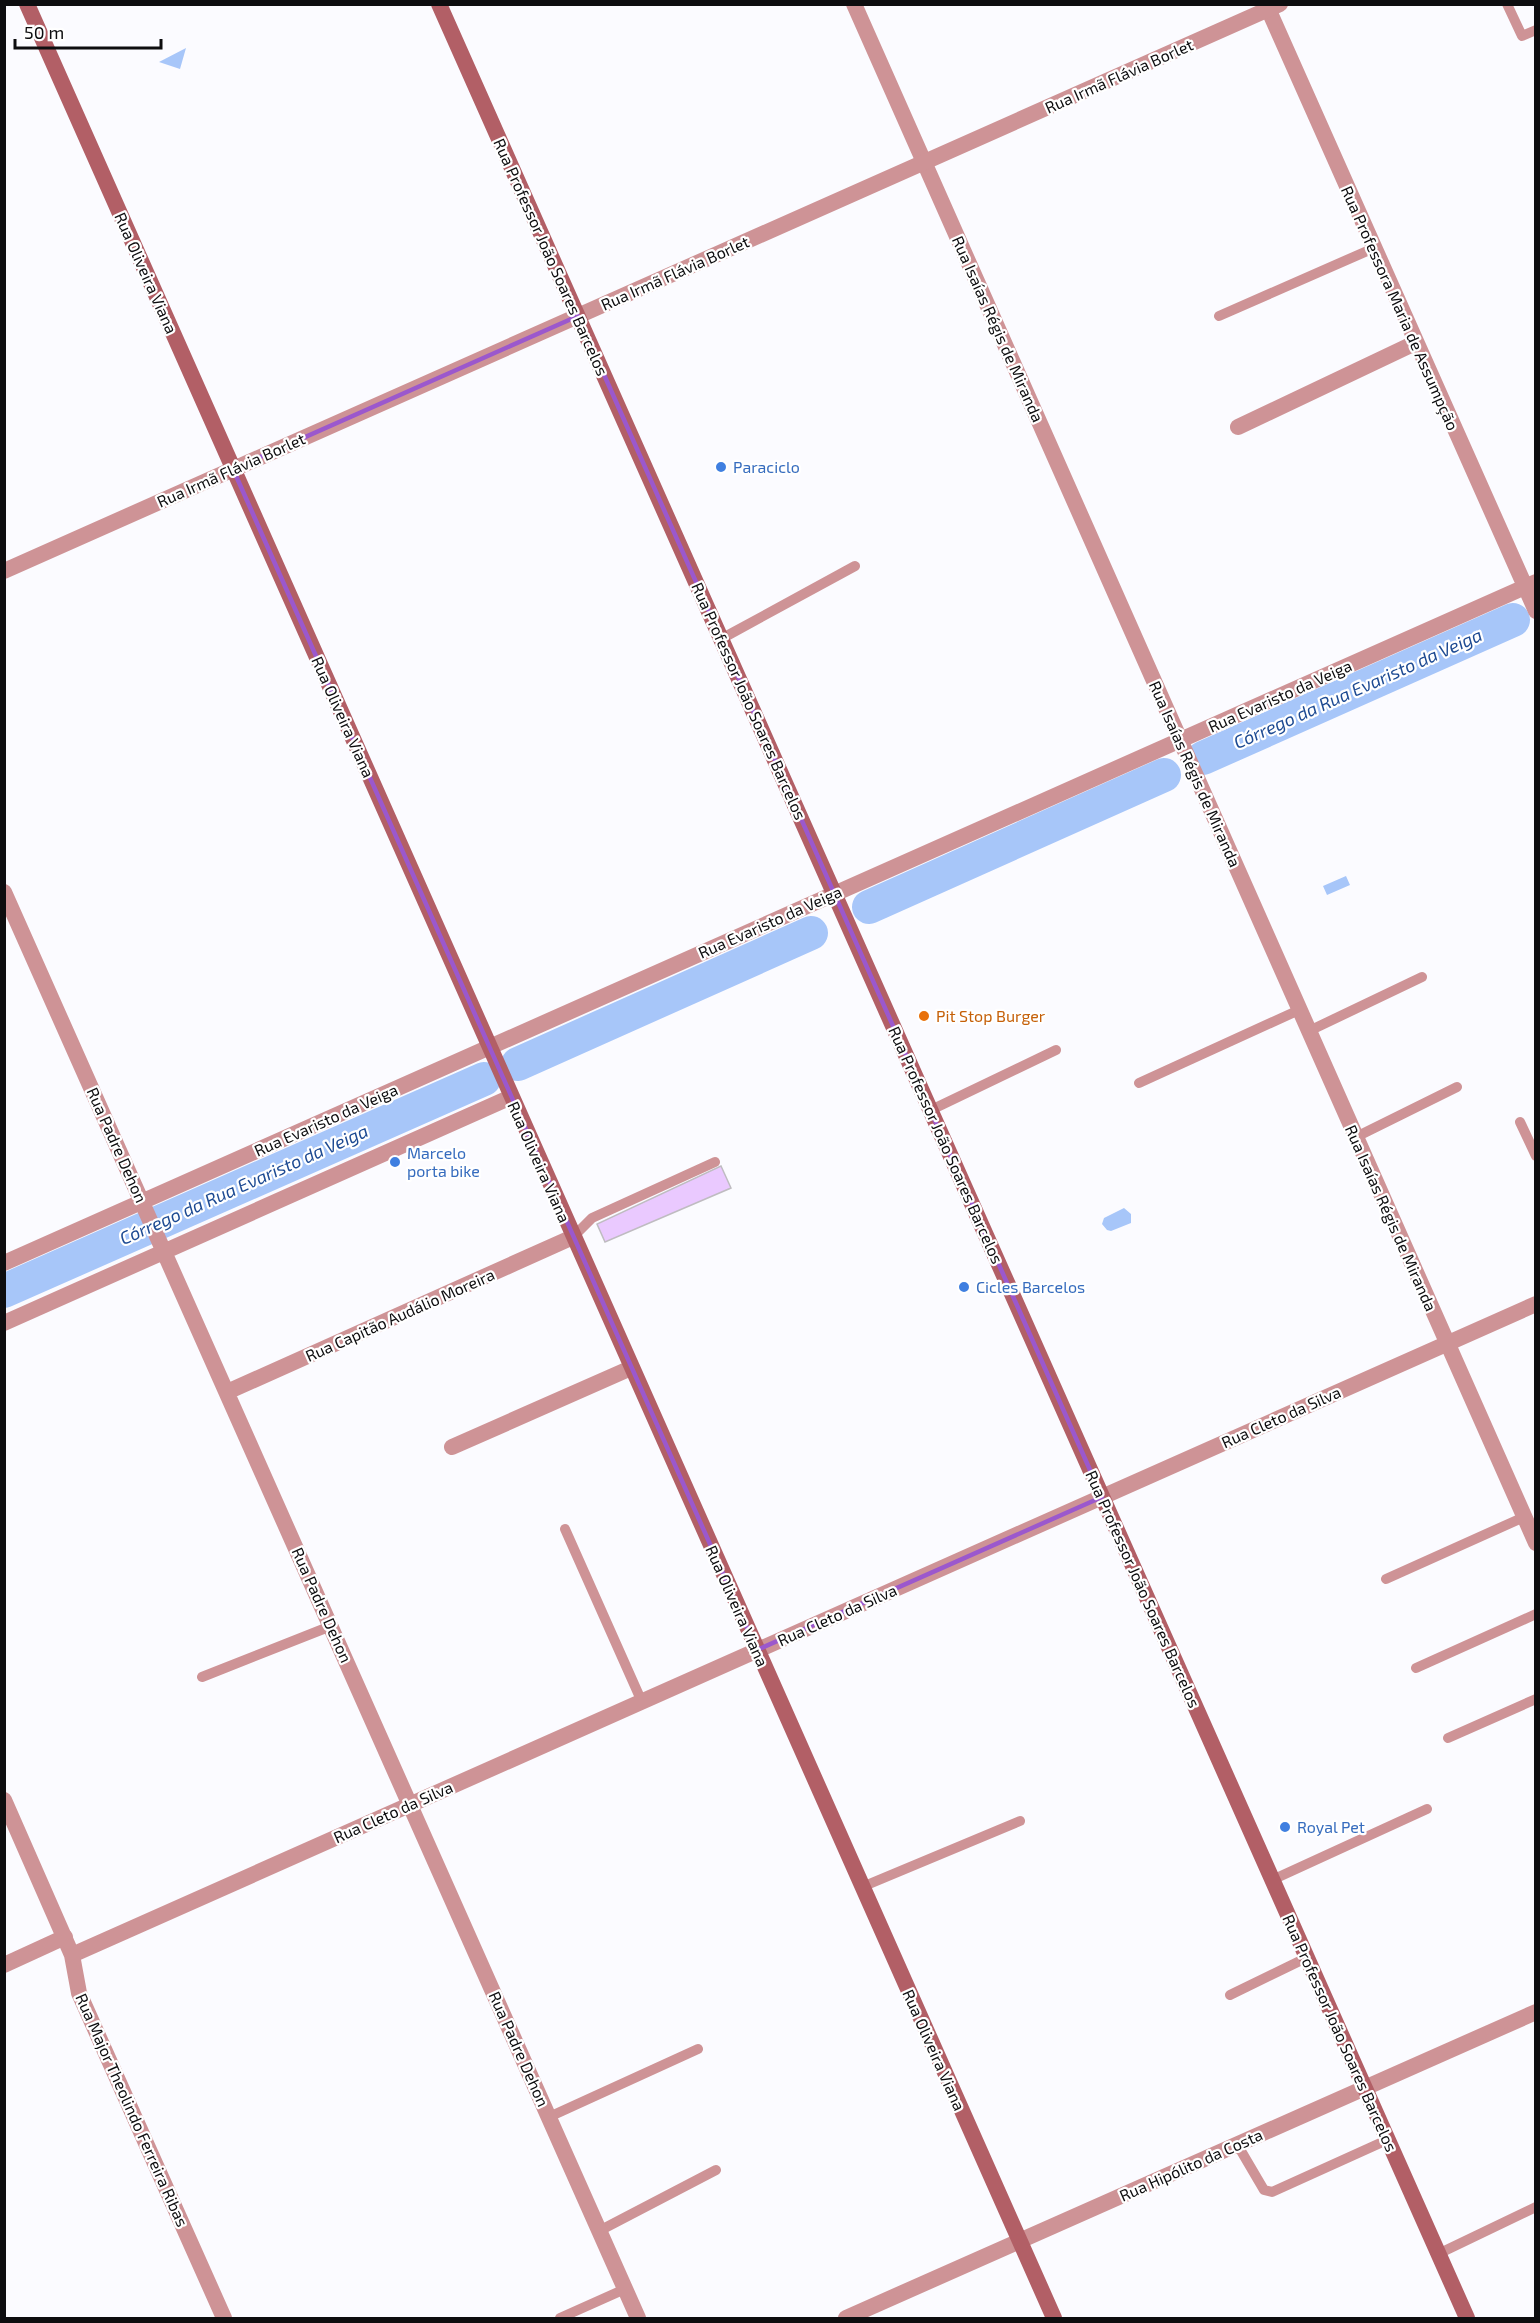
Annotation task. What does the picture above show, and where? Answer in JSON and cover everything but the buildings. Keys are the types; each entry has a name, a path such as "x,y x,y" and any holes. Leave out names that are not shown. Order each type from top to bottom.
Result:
{"main road":[{"name":"Rua Oliveira Viana","path":"27,4 1054,2319"},
{"name":"Rua Professor João Soares Barcelos","path":"440,4 1467,2319"}],"street":[{"name":"Rua Isaías Régis de Miranda","path":"854,4 1536,1543"},
{"name":"Rua Irmã Flávia Borlet","path":"4,571 924,163 1271,6"},
{"name":"Rua Professora Maria de Assumpção","path":"1271,6 1415,343 1530,584 1536,611"},
{"path":"1238,427 1415,343"},
{"name":"Rua Evaristo da Veiga","path":"4,1263 1530,584"},
{"name":"Rua Padre Dehon","path":"4,892 638,2319"},
{"path":"4,1323 511,1097"},
{"name":"Rua Capitão Audálio Moreira","path":"227,1392 573,1237"},
{"name":"Rua Cleto da Silva","path":"72,1955 1536,1304"},
{"path":"452,1447 631,1368"},
{"name":"Rua Major Theolindo Ferreira Ribas","path":"4,1800 72,1955 79,1993 224,2319"},
{"path":"4,1965 65,1937"},
{"name":"Rua Hipólito da Costa","path":"846,2319 1536,2012"}],"lane":[{"path":"1507,4 1522,36 1536,30"},
{"path":"1219,316 1374,248"},
{"path":"721,639 855,566"},
{"path":"1309,1031 1422,977"},
{"path":"1139,1083 1299,1010"},
{"path":"930,1110 1056,1050"},
{"path":"1356,1137 1457,1087"},
{"path":"1520,1122 1536,1156"},
{"path":"573,1237 592,1218 715,1162"},
{"path":"1386,1579 1524,1517"},
{"path":"565,1529 642,1702"},
{"path":"1416,1668 1536,1614"},
{"path":"202,1677 331,1626"},
{"path":"1448,1738 1536,1699"},
{"path":"1272,1880 1427,1809"},
{"path":"862,1887 1020,1821"},
{"path":"1230,1995 1306,1958"},
{"path":"549,2117 698,2049"},
{"path":"1237,2145 1264,2190 1272,2192 1387,2140"},
{"path":"599,2231 716,2170"},
{"path":"1438,2253 1536,2207"},
{"path":"560,2319 625,2289"}],"highlighted area":[{"path":"578,316 1102,1497 757,1650 233,469"}],"water":[{"path":"186,48 180,69 159,62"},
{"path":"1346,876 1350,885 1327,895 1323,886"},
{"path":"1124,1208 1131,1214 1131,1223 1111,1231 1107,1230 1102,1224 1104,1218"}],"waterway":[{"name":"Córrego da Rua Evaristo da Veiga","path":"1203,758 1513,620"},
{"name":"Córrego da Rua Evaristo da Veiga","path":"869,907 1164,775"},
{"name":"Córrego da Rua Evaristo da Veiga","path":"518,1064 811,933"},
{"name":"Córrego da Rua Evaristo da Veiga","path":"4,1291 484,1079"}],"place":[{"name":"Paraciclo","path":"721,467"},
{"name":"Pit Stop Burger","path":"924,1016"},
{"name":"Marcelo porta bike","path":"395,1162"},
{"name":"Cicles Barcelos","path":"964,1287"},
{"name":"Royal Pet","path":"1285,1827"}]}
